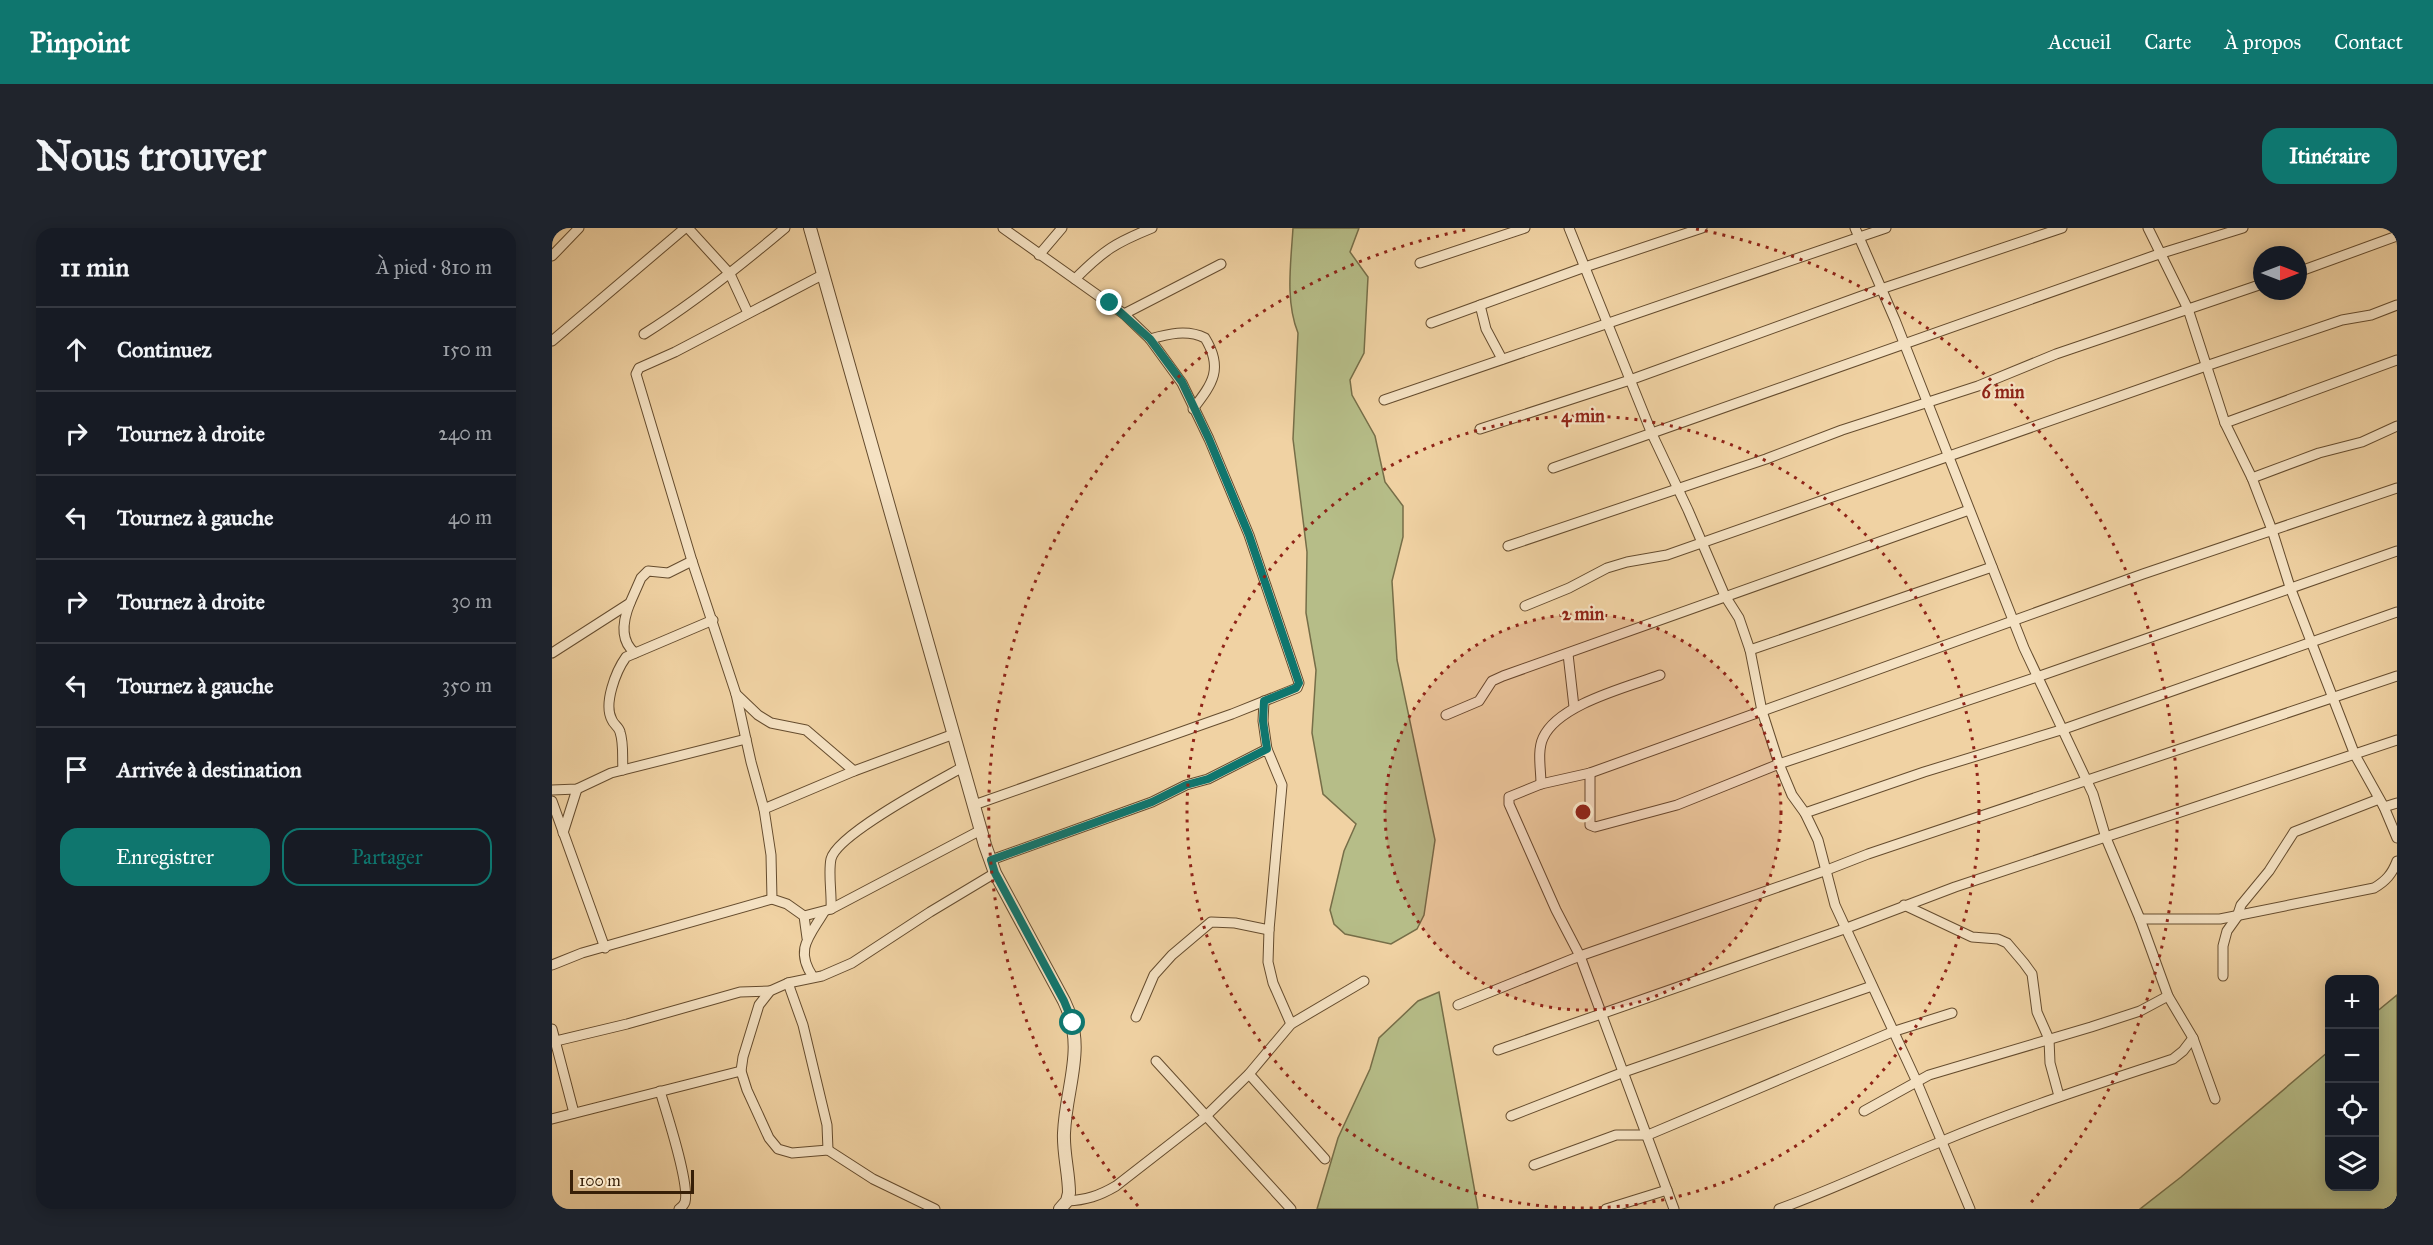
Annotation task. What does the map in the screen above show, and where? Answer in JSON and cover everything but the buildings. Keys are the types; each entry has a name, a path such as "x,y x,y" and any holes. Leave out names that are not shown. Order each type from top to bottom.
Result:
{"street":[{"path":"552,256 579,228"},
{"path":"552,341 687,228 730,274 748,313"},
{"path":"644,334 678,313 786,228"},
{"path":"810,228 995,873 1064,1001 1075,1030 1075,1063 1064,1133 1068,1177 1064,1205 1101,1195 1206,1116 1249,1074 1291,1023 1364,981"},
{"path":"974,805 1264,701 1296,688 1299,683 1242,518 1182,382 1150,339 1124,314 1003,228"},
{"path":"1039,255 1062,228"},
{"path":"1075,279 1110,246 1152,228"},
{"path":"1420,263 1525,228"},
{"path":"1569,228 1653,434 1725,596 1739,618 1750,650 1762,711 1779,764 1792,795 1805,813 1818,840 1835,905 1916,1080 1940,1142 1970,1209"},
{"path":"1431,324 1585,267 1702,228"},
{"path":"1855,228 2037,677 2064,729 2101,815 2106,838 2140,919 2168,996 2193,1038 2215,1099"},
{"path":"1384,400 1886,228"},
{"path":"1480,429 1630,380 1881,289 2062,228"},
{"path":"2148,228 2187,309 2225,423 2252,477 2290,587 2355,755 2382,803 2397,838"},
{"path":"1553,468 2159,254 2243,228"},
{"path":"2307,269 2397,236"},
{"path":"1124,314 1221,264"},
{"path":"772,899 771,855 764,809 736,694 692,561 636,370 824,274"},
{"path":"1508,546 1766,459 1842,430 1968,389 2056,354 2253,287"},
{"path":"1480,305 1486,329 1502,359"},
{"path":"1524,606 1569,588 1607,568 1667,555 2206,366 2342,320 2371,315 2397,305"},
{"path":"1150,339 1179,333 1197,334 1205,338 1214,358 1214,378 1193,409"},
{"path":"2225,423 2397,360"},
{"path":"2252,477 2319,453 2362,442 2397,426"},
{"path":"1674,1209 1603,1013 1580,956 1556,910 1509,804 1509,797 1514,793 1541,784 1590,773 2014,621 2397,488"},
{"path":"1446,716 1479,701 1492,681 1968,510"},
{"path":"1590,773 1590,825 1595,827 1677,805 1779,764 2037,677 2397,551"},
{"path":"635,653 630,648 624,634 624,626 630,603 641,578 648,571 668,573 692,561"},
{"path":"1750,650 1992,567"},
{"path":"552,653 630,603"},
{"path":"1805,813 1924,772 2064,729 2397,612"},
{"path":"623,770 620,729 612,720 610,696 621,664 626,657 713,620"},
{"path":"1568,654 1575,707"},
{"path":"1541,784 1540,749 1543,737 1560,716 1575,707 1660,675"},
{"path":"1458,1005 1580,956 1877,851 2397,676"},
{"path":"736,694 758,715 771,723 806,730 854,771"},
{"path":"1264,701 1263,721 1267,749 1282,785 1268,962 1291,1023"},
{"path":"764,809 854,771 954,734"},
{"path":"552,790 577,789 623,770 746,739"},
{"path":"1498,1050 1847,928 1904,905 2397,740"},
{"path":"991,860 1152,802 1186,785 1219,774 1267,749"},
{"path":"807,938 827,911 830,868 834,852 864,825 963,767"},
{"path":"563,833 577,789"},
{"path":"552,801 605,948"},
{"path":"2223,976 2223,946 2227,931 2237,917 2241,905 2269,871 2294,832 2382,803 2397,802"},
{"path":"804,916 827,911 981,830"},
{"path":"2140,919 2237,917 2374,888 2394,871 2397,861"},
{"path":"554,1041 627,1024 681,1007 751,990 770,991 788,983 822,976 852,963 995,873"},
{"path":"552,965 582,953 772,899 787,904 804,916 807,938 803,959 809,978"},
{"path":"1904,905 1972,938 1998,939 2007,943 2032,974 2037,1012 2049,1040 2050,1064 2059,1096"},
{"path":"1136,1017 1154,975 1172,955 1210,922 1235,923 1269,930"},
{"path":"794,999 809,978"},
{"path":"788,983 803,1025 827,1125 828,1150"},
{"path":"1511,1116 1624,1072 1872,986"},
{"path":"751,990 759,1005"},
{"path":"770,991 759,1005 746,1045 741,1071 769,1138 778,1149 792,1153 828,1150 873,1179 935,1209"},
{"path":"1864,1111 1905,1090 1916,1080 2140,1011 2168,996"},
{"path":"1534,1165 1616,1135 1648,1135 1892,1032 1952,1013"},
{"path":"552,1029 574,1113"},
{"path":"1779,1209 1829,1191 1940,1142 2059,1096 2173,1059 2193,1038"},
{"path":"1156,1061 1291,1209"},
{"path":"552,1119 741,1071"},
{"path":"1249,1074 1325,1159"},
{"path":"660,1091 684,1187 685,1201 679,1209"},
{"path":"1606,1209 1667,1190"}],"green space":[{"path":"1293,228 1359,228 1350,252 1368,277 1364,353 1350,380 1352,395 1375,436 1385,482 1403,506 1403,537 1392,581 1397,660 1435,840 1424,915 1417,929 1391,944 1345,934 1334,924 1330,910 1344,851 1356,824 1323,794 1312,733 1316,670 1306,613 1307,552 1293,439 1298,333 1290,295"},
{"path":"1439,992 1478,1209 1317,1209 1338,1138 1370,1069 1379,1038 1418,1001"},
{"path":"2397,995 2397,1209 2140,1209 2325,1054 2325,1191 2379,1191 2379,1010"}],"route":[{"path":"1073,1023 1070,1012 995,873 991,860 1152,802 1186,785 1208,779 1267,749 1263,721 1264,701 1299,686 1249,535 1209,439 1182,382 1150,339 1110,303"}]}
